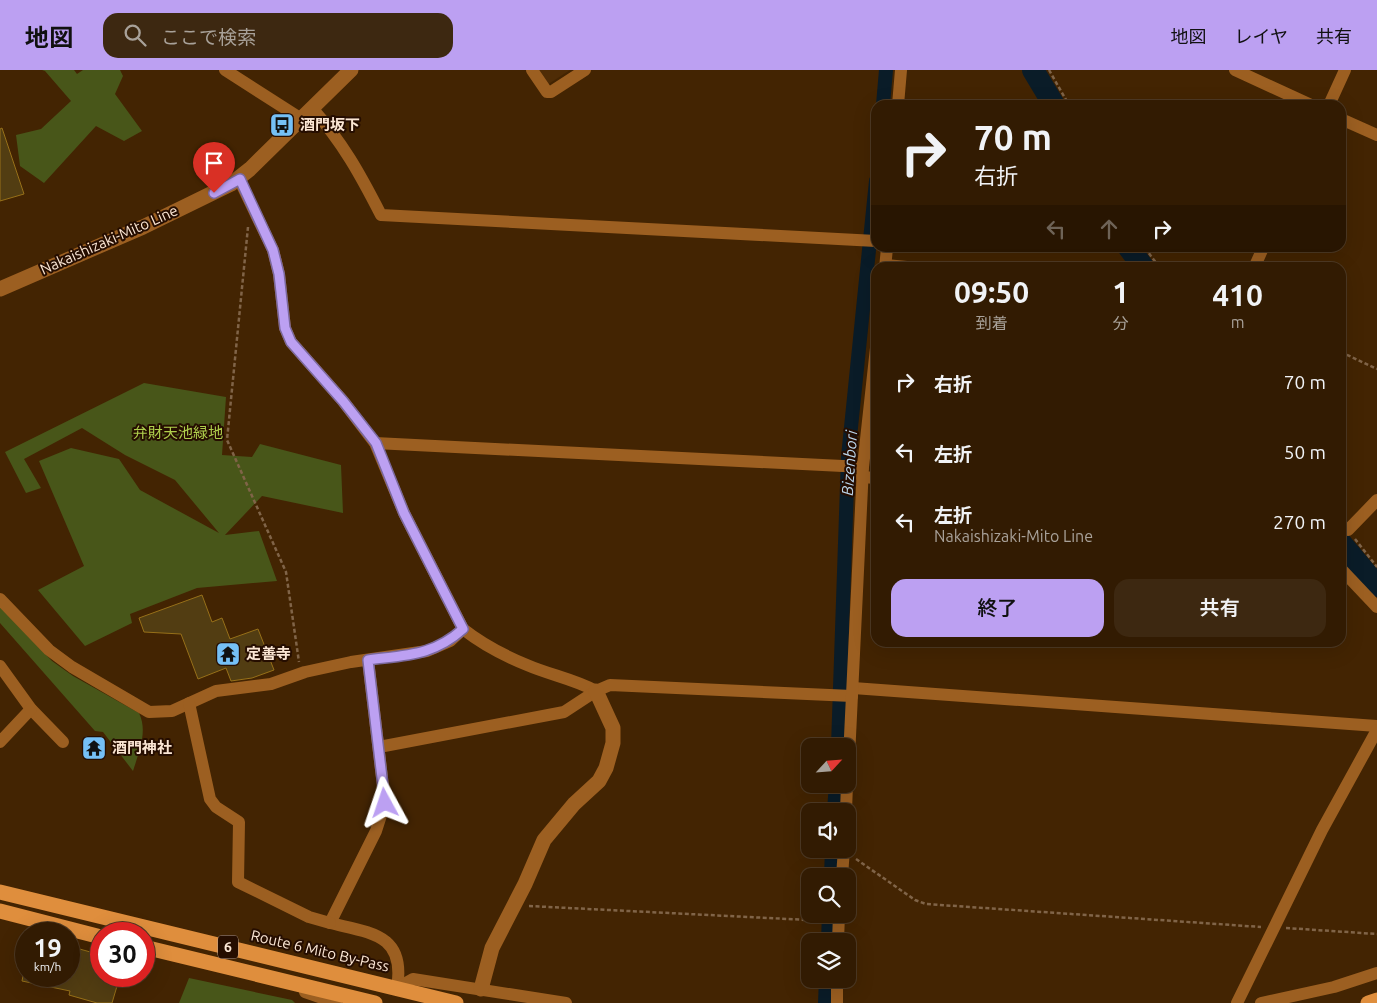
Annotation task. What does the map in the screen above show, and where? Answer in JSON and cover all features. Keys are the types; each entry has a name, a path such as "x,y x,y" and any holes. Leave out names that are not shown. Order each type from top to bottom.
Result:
{"highway":[{"name":"Route 6 Mito By-Pass","path":"0,892 456,1003"},
{"path":"0,911 90,934"},
{"name":"6","path":"155,950 375,1003"},
{"path":"1368,1003 1377,1000"}],"main road":[{"name":"Nakaishizaki-Mito Line","path":"0,289 143,227 240,179 351,70"},
{"path":"481,989 492,948 515,905 544,840 574,804 599,781 606,768 613,743 613,728 596,691"}],"street":[{"path":"225,70 306,113 335,134 350,157 381,215 871,241"},
{"path":"532,70 547,92 551,92 585,70"},
{"path":"898,100 901,70"},
{"path":"1235,70 1300,100"},
{"path":"1331,100 1345,70"},
{"path":"1346,121 1377,136"},
{"path":"240,179 273,250 279,274 285,328 291,342 343,401 376,443 404,513 463,629 476,640 528,666 581,683 596,691"},
{"path":"848,738 847,693 860,471 871,386"},
{"path":"376,443 842,466 871,476"},
{"path":"1348,530 1377,500"},
{"path":"1346,574 1377,607"},
{"path":"0,599 57,656 72,667 149,712 172,711 216,691 271,684 301,674 368,660 432,650 450,641 463,629"},
{"path":"330,923 381,819 385,798 368,660"},
{"path":"0,666 31,709 63,742"},
{"path":"379,747 564,712 610,684 847,693 1377,726"},
{"path":"189,704 210,800 216,807 239,822 238,882 309,917 380,936 397,957 400,969 397,988"},
{"path":"0,742 31,709"},
{"path":"1237,1003 1322,830 1377,730"},
{"path":"1261,1003 1334,986 1377,972"},
{"path":"268,977 336,1003"},
{"path":"397,988 413,979 566,1003"},
{"path":"837,988 837,1003"}],"path":[{"path":"1048,70 1066,100"},
{"path":"251,203 227,440 286,572 301,674"},
{"path":"1148,252 1156,262"},
{"path":"1346,354 1377,369"},
{"path":"1348,530 1377,567"},
{"path":"856,858 915,900 926,904 1377,934"},
{"path":"515,905 801,919"}],"shaded area":[{"path":"537,70 570,70 547,85"}],"green space":[{"path":"42,70 74,70 77,74 83,70 120,70 123,76 115,94 142,131 124,141 96,126 44,183 20,166 16,135 41,129 71,101 45,71"},
{"name":"弁財天池緑地","path":"144,383 226,397 222,455 252,457 260,444 341,465 343,513 262,496 225,535 259,531 277,581 197,588 130,614 132,623 85,646 38,590 84,566 39,461 71,448 119,459 140,490 219,533 175,480 125,455 82,428 24,459 41,488 26,493 5,452"},
{"path":"0,607 52,661 73,676 139,713 142,720 143,734 133,771 103,732 95,731 0,623"},
{"path":"189,978 292,1000 295,1003 179,1003"}],"building":[{"path":"2,128 24,194 0,201 0,129"},
{"name":"定善寺","path":"202,595 212,622 222,618 230,639 258,629 274,670 252,678 231,681 226,668 198,679 181,634 144,632 139,618"},
{"path":"80,949 90,952 90,987 117,987 112,1003 97,1003 69,995 70,991 51,987 80,987"}],"waterway":[{"name":"Bizenbori","path":"883,100 886,70"},
{"path":"1033,70 1051,100"},
{"name":"Bizenbori","path":"838,738 848,457 871,230"},
{"path":"1132,252 1140,262"},
{"path":"1346,549 1377,586"},
{"name":"Bizenbori","path":"835,793 835,803"},
{"name":"Bizenbori","path":"831,868 832,858"},
{"name":"Bizenbori","path":"828,933 829,923"},
{"name":"Bizenbori","path":"825,1003 826,988"}],"place":[{"name":"酒門坂下","path":"282,125"},
{"name":"定善寺","path":"228,654"},
{"name":"酒門神社","path":"94,748"}],"route":[{"path":"214,193 240,179 273,250 279,274 285,328 291,342 343,401 376,443 404,513 463,629 450,641 437,648 368,660 385,803"}]}
